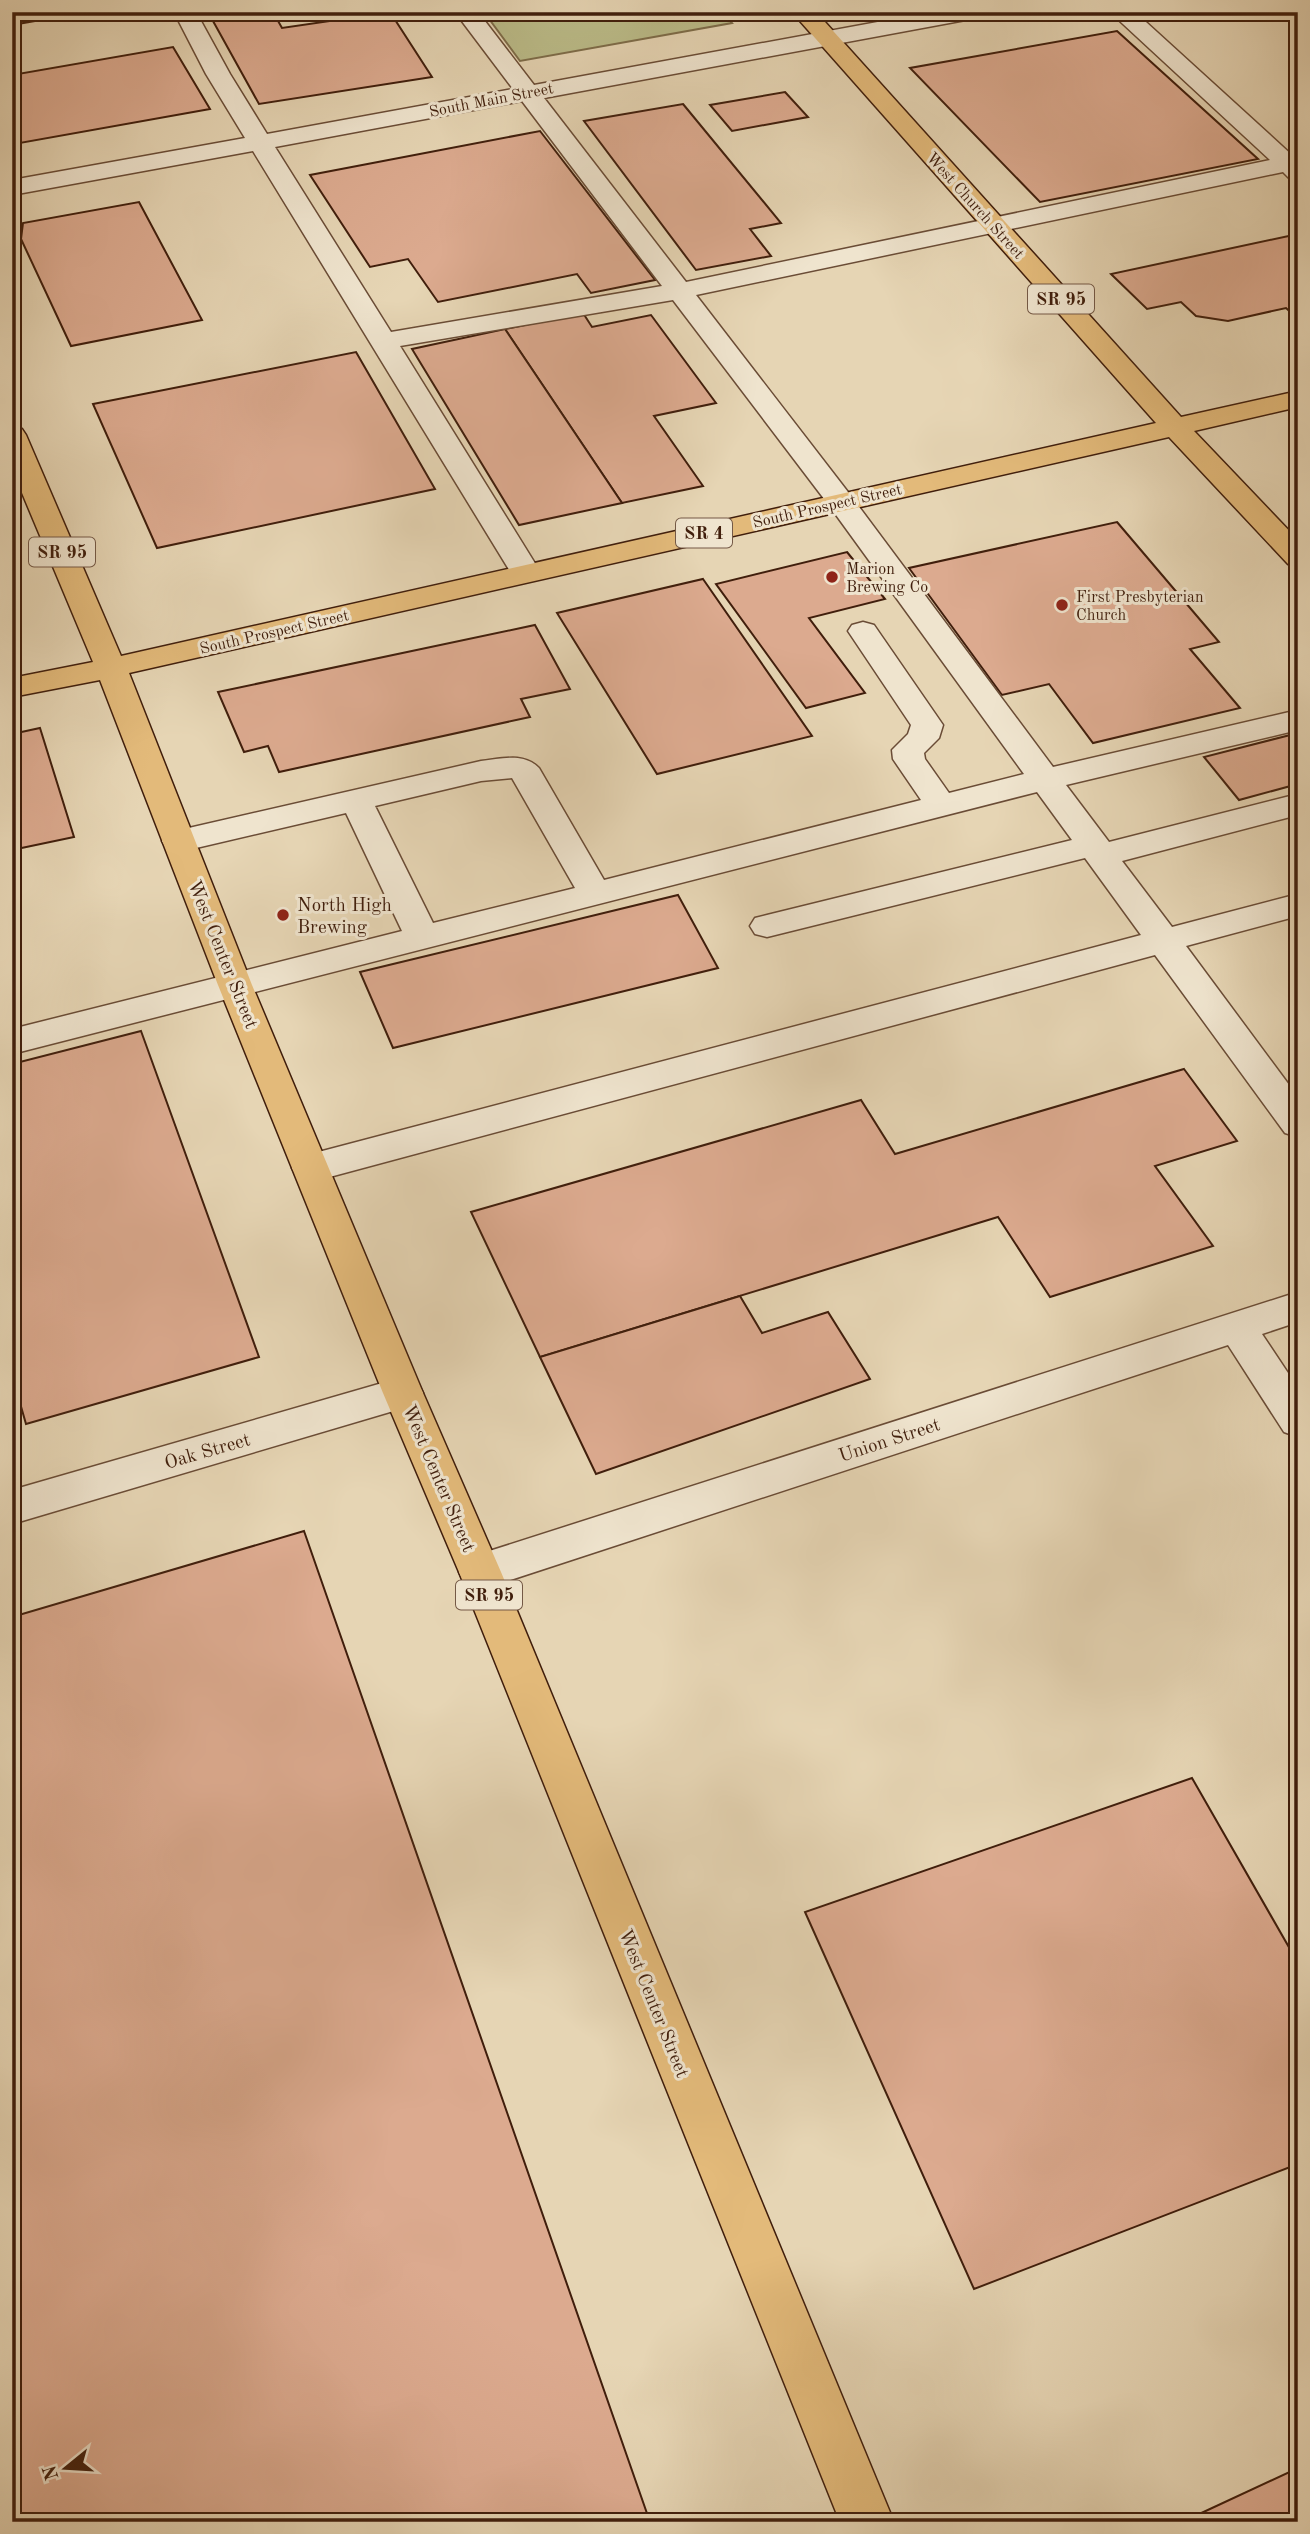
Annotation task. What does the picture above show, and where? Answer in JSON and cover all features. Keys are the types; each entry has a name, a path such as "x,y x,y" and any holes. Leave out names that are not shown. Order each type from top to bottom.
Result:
{"main road":[{"name":"SR 95","path":"803,12 826,37"},
{"name":"West Church Street","path":"826,37 1175,426 1298,558"},
{"name":"South Prospect Street","path":"111,668 1298,399"},
{"name":"West Center Street","path":"12,435 111,668 235,985 403,1393 480,1572 866,2522"},
{"name":"SR 4","path":"12,688 111,668"}],"street":[{"path":"185,12 218,74 526,573"},
{"path":"466,12 525,93 841,502 1298,1124"},
{"name":"South Main Street","path":"12,188 971,12"},
{"path":"1121,12 1295,166"},
{"path":"384,341 678,291 993,224 1295,166"},
{"path":"863,631 927,725 923,738 908,750 909,758 941,806"},
{"path":"12,1042 1046,779 1298,720"},
{"path":"179,841 481,771 520,767 528,775 595,894"},
{"path":"356,800 422,937"},
{"path":"767,926 1298,804"},
{"path":"311,1168 1298,905"},
{"name":"Union Street","path":"480,1572 1298,1307"},
{"path":"1236,1326 1298,1421"},
{"name":"Oak Street","path":"12,1507 403,1393"}],"green space":[{"path":"484,12 722,12 732,23 520,61"}],"building":[{"path":"12,12 79,12 80,13 12,25"},
{"path":"208,12 273,12 282,28 330,21 325,12 390,12 432,77 259,104"},
{"path":"1117,31 1258,159 1040,202 910,68"},
{"path":"173,47 210,109 20,143 12,128 12,75"},
{"path":"785,92 808,117 732,131 710,105"},
{"path":"683,104 781,223 750,229 771,256 696,270 584,121"},
{"path":"540,131 655,280 591,293 577,274 438,302 408,259 370,267 310,175"},
{"path":"139,202 202,320 71,346 21,239 23,223"},
{"path":"1298,234 1298,319 1286,308 1228,321 1196,316 1181,302 1147,309 1111,274"},
{"path":"583,313 592,327 651,315 716,403 654,416 703,486 622,503 505,329"},
{"path":"505,329 622,503 519,525 412,349"},
{"path":"356,352 435,489 157,548 93,404"},
{"name":"First Presbyterian Church","path":"1117,522 1219,642 1190,649 1240,708 1093,743 1049,684 1002,695 909,568"},
{"path":"847,552 885,599 809,618 865,693 806,708 716,584"},
{"path":"703,579 812,736 657,774 557,613"},
{"path":"535,625 570,689 521,699 530,717 279,772 268,746 244,752 218,692"},
{"path":"40,728 74,837 12,850 12,734"},
{"path":"1298,733 1298,784 1239,800 1204,757"},
{"path":"678,895 718,968 393,1048 360,972"},
{"path":"141,1031 259,1357 26,1424 12,1375 12,1064"},
{"path":"1184,1069 1237,1141 1155,1166 1213,1246 1050,1297 998,1217 540,1357 471,1212 861,1100 895,1154"},
{"path":"740,1296 762,1333 828,1312 870,1379 596,1474 540,1357"},
{"path":"304,1531 650,2522 12,2522 12,1617"},
{"path":"1192,1778 1298,1963 1298,2164 974,2289 805,1912"},
{"path":"1298,2468 1298,2522 1182,2522"}],"place":[{"name":"Marion Brewing Co","path":"832,577"},
{"name":"First Presbyterian Church","path":"1062,605"},
{"name":"North High Brewing","path":"283,915"}]}
